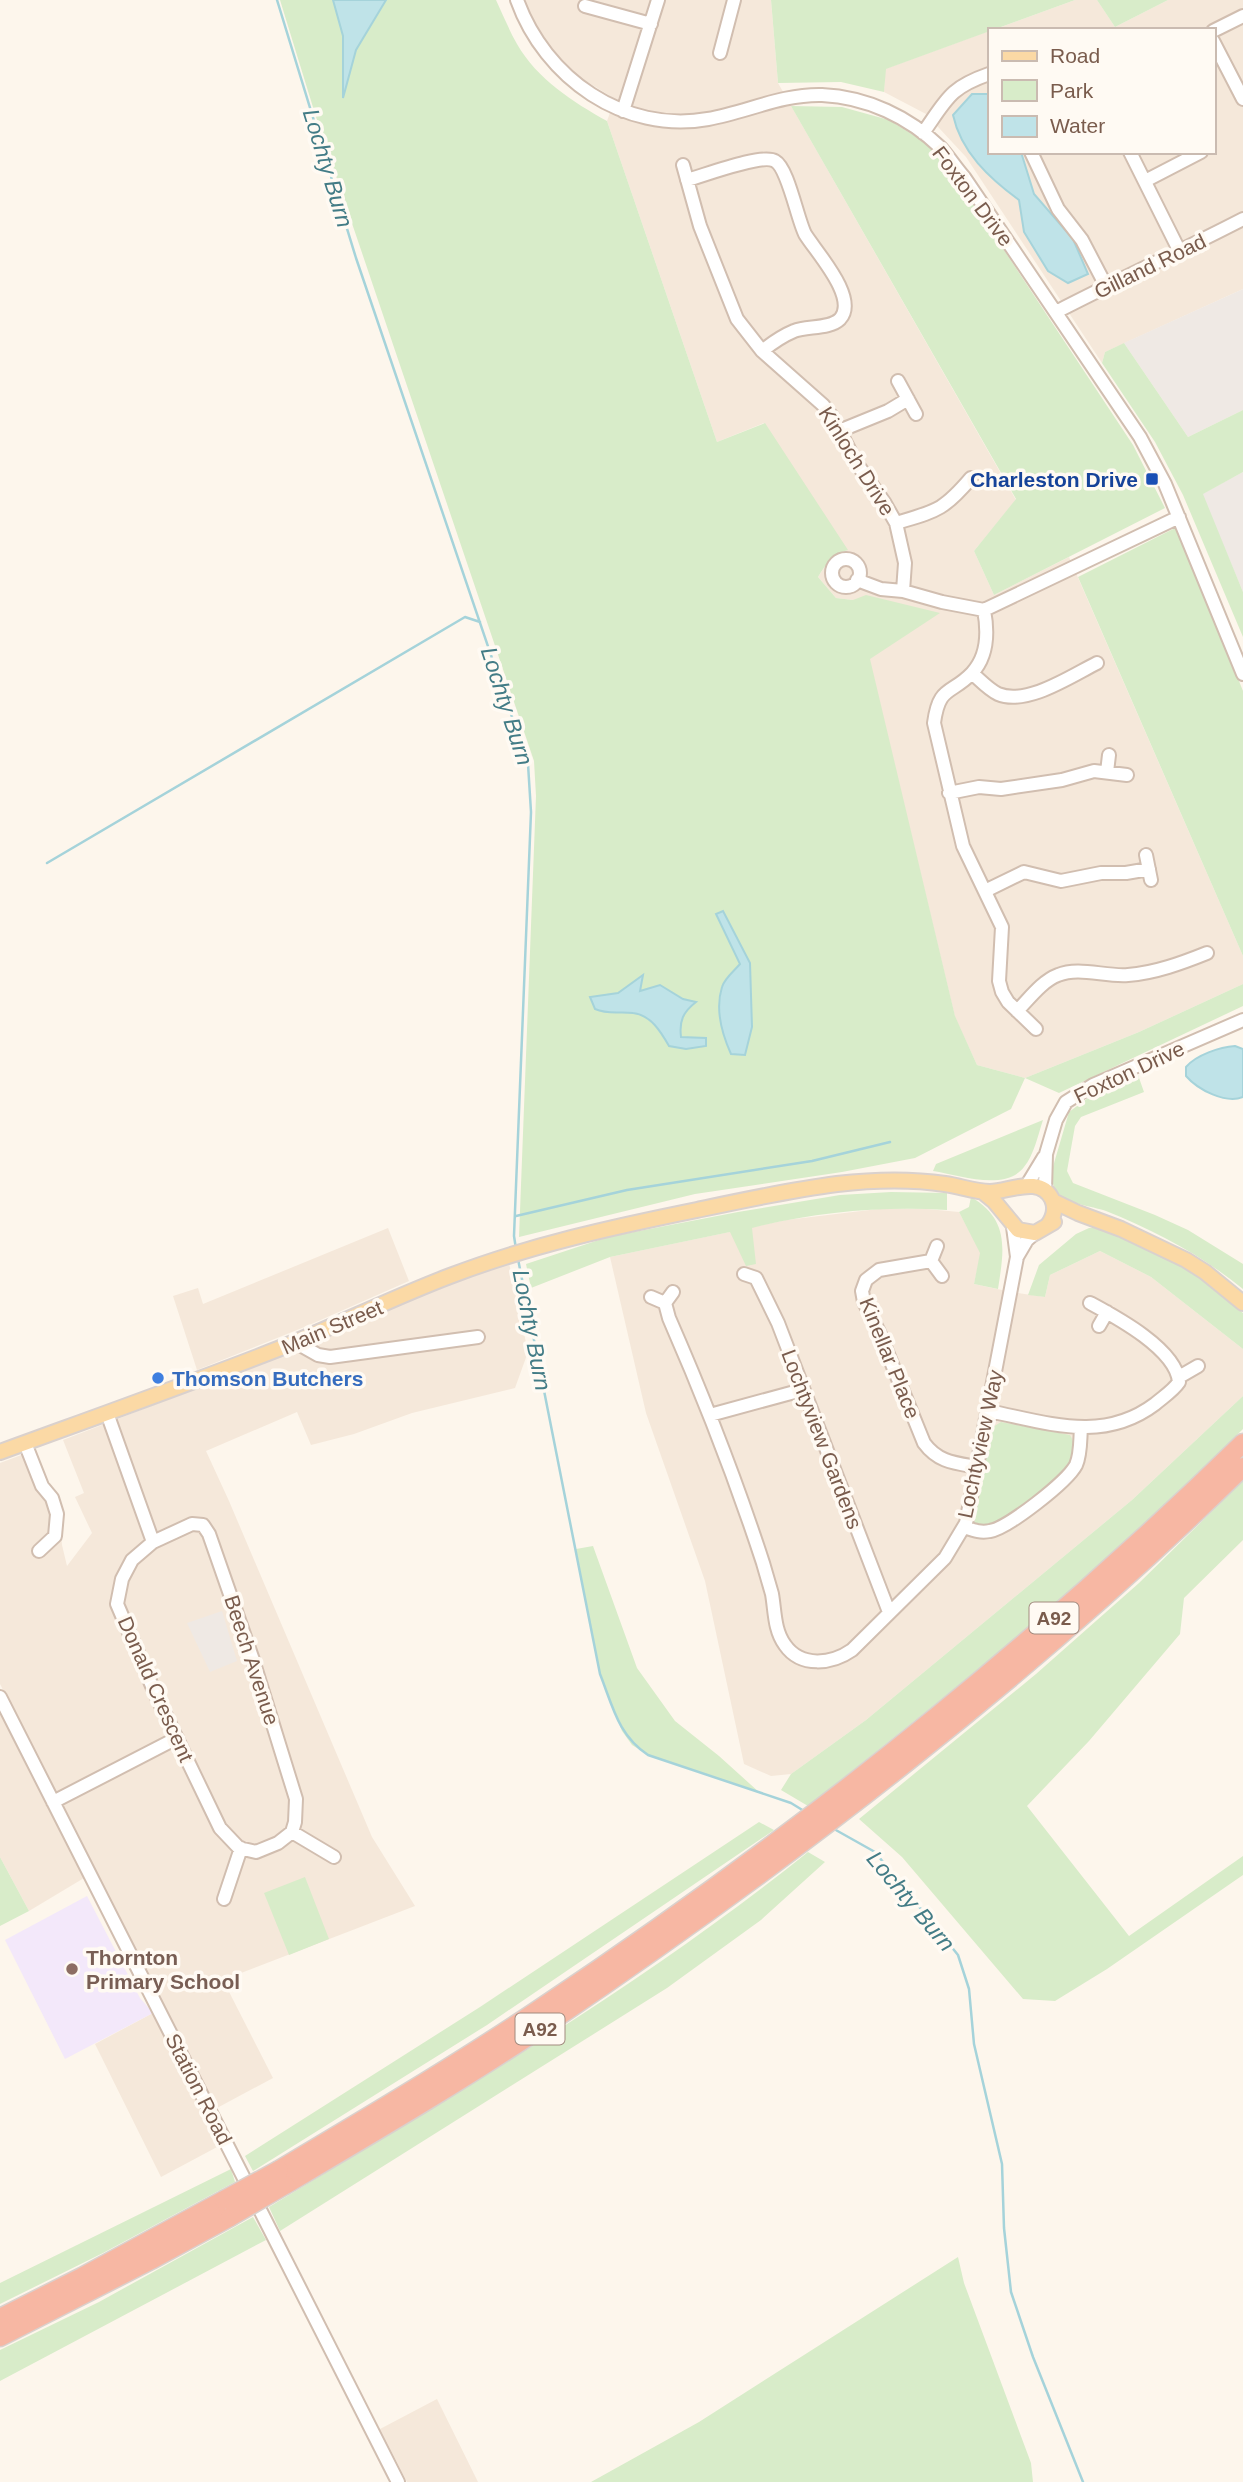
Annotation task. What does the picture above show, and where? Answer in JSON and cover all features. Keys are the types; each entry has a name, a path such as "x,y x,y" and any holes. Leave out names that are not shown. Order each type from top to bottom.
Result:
{"highway":[{"name":"A92","path":"860,1789 1072,1602 1243,1443"},
{"name":"A92","path":"0,2318 227,2208 282,2178 385,2107 781,1850 1084,1615 1243,1467"},
{"name":"A92","path":"0,2337 151,2260 227,2208"}],"main road":[{"name":"Main Street","path":"0,1452 295,1342 447,1277 534,1247 630,1224 838,1184 943,1183 983,1192 1021,1187"},
{"path":"1010,1223 1006,1213 1007,1200 1021,1187 1036,1186 1078,1213 1121,1229 1186,1260 1243,1303"},
{"path":"983,1192 994,1201 1010,1223 1023,1233 1042,1229 1078,1213"},
{"path":"1042,1229 1054,1214 1049,1195"}],"street":[{"name":"Foxton Drive","path":"517,0 530,30 560,69 589,93 623,111 645,118 685,122 725,116 787,97 824,95 868,103 887,110 942,149 964,177 1140,437 1165,484 1243,674"},
{"path":"623,111 658,0"},
{"path":"720,52 734,0"},
{"path":"584,7 651,24"},
{"path":"1215,30 1243,16"},
{"path":"1215,45 1243,99"},
{"path":"923,133 951,93 968,82 988,74"},
{"path":"1032,154 1058,209 1082,240 1106,286"},
{"path":"1131,154 1179,250"},
{"path":"1144,181 1176,158"},
{"path":"687,180 761,159 776,161 782,167 796,214 805,233 831,270 843,293 844,311 839,320 828,325 796,330 782,336 762,351"},
{"name":"Kinloch Drive","path":"682,165 700,226 737,319 762,351 812,393 833,418 855,461 896,523 905,563 904,591"},
{"name":"Gilland Road","path":"1056,312 1243,219"},
{"path":"898,381 916,414"},
{"path":"839,431 888,411 908,399"},
{"path":"896,523 937,511 947,505 971,478"},
{"path":"858,580 881,589 904,591 984,610 1179,517"},
{"path":"984,610 987,631 985,647 972,673 941,697 934,723 963,846 1002,927 999,981 1002,992 1036,1029"},
{"path":"972,673 999,694 1020,697 1032,694 1097,663"},
{"path":"1107,772 1109,755"},
{"path":"949,793 979,787 1001,789 1062,780 1084,772 1127,775"},
{"path":"985,891 1024,872 1061,881 1101,873 1150,874 1146,855"},
{"path":"1017,1011 1051,978 1061,973 1142,974 1178,965 1207,953"},
{"name":"Foxton Drive","path":"1021,1187 1046,1154 1060,1110 1075,1095 1243,1020"},
{"name":"Foxton Drive","path":"1046,1154 1049,1195"},
{"name":"Lochtyview Way","path":"1010,1223 1017,1257"},
{"name":"Lochtyview Way","path":"651,1297 669,1297 669,1318 740,1494 772,1593 778,1632 793,1654 819,1662 841,1658 852,1650 945,1558 964,1527 1017,1257 1027,1240 1042,1229"},
{"path":"937,1246 931,1261 942,1276"},
{"name":"Kinellar Place","path":"931,1261 885,1267 873,1273 863,1286 863,1297 923,1443 944,1462 977,1467"},
{"name":"Lochtyview Gardens","path":"755,1274 778,1323 889,1612"},
{"path":"1090,1303 1146,1336 1179,1377"},
{"path":"1099,1326 1107,1312"},
{"path":"295,1342 318,1355 330,1357 478,1337"},
{"path":"988,1411 1081,1427 1100,1427 1128,1420 1151,1406 1176,1387 1179,1377 1198,1366"},
{"path":"710,1415 802,1390"},
{"path":"107,1413 153,1542"},
{"path":"964,1527 980,1532 998,1530 1055,1487 1076,1465 1081,1427"},
{"path":"25,1443 42,1486 52,1498 57,1514 55,1536 38,1551"},
{"name":"Beech Avenue","path":"153,1542 192,1524 202,1525 209,1534 253,1660 296,1799 292,1832"},
{"name":"Donald Crescent","path":"153,1542 132,1560 122,1578 117,1604 220,1828 241,1848"},
{"name":"Station Road","path":"0,1697 398,2482"},
{"path":"53,1802 177,1738"},
{"path":"224,1899 241,1848 256,1852 278,1843 292,1832 334,1857"}],"shaded area":[{"path":"524,0 771,0 778,83 1016,500 974,551 994,595 1069,557 1243,956 1243,984 1139,1032 1025,1078 977,1065 955,1017 853,600 836,598 818,577 827,563 838,553 847,550 764,423 717,442 607,121 615,99 578,76 556,57 537,31"},
{"path":"1075,0 1097,0 1115,27 1168,0 1243,0 1243,289 1105,352 1102,363 966,157 926,114 884,92 885,69 988,31 988,154 1215,154 1215,28 998,28"},
{"path":"1243,289 1243,410 1188,437 1124,343"},
{"path":"1243,472 1243,592 1202,494"},
{"path":"878,1209 959,1212 981,1253 974,1284 1045,1297 1050,1275 1100,1251 1151,1277 1243,1349 1243,1396 1132,1500 866,1720 791,1774 771,1776 744,1764 705,1581 646,1413 610,1257 786,1220"},
{"path":"388,1228 409,1281 197,1370 173,1296 198,1288 203,1304"},
{"path":"509,1263 528,1352 515,1388 412,1413 354,1434 311,1445 297,1412 206,1451 372,1837 415,1906 223,1980 273,2078 217,2108 0,1684 0,1463 32,1451 59,1511 67,1566 92,1533 75,1497 84,1493 63,1440 314,1343 422,1293"},
{"path":"222,1611 237,1661 210,1672 187,1623"},
{"path":"0,1714 84,1878 29,1911 0,1857"},
{"name":"Thornton Primary School","path":"87,1896 140,1998 153,2013 65,2059 5,1940"},
{"path":"153,2013 219,2146 161,2177 95,2044"},
{"path":"437,2399 478,2482 407,2482 380,2429"}],"green space":[{"path":"280,0 333,0 343,36 343,94 356,50 386,0 496,0 525,57 545,79 569,98 607,121 717,442 765,423 848,550 830,560 818,577 836,598 853,600 866,595 940,613 870,659 955,1016 977,1065 1025,1078 1011,1109 915,1158 695,1194 519,1237 536,796 534,761 316,117"},
{"path":"771,0 1075,0 998,28 988,28 988,32 886,69 884,92 841,82 778,83"},
{"path":"1097,0 1168,0 1115,27"},
{"path":"791,106 842,107 889,120 928,144 959,182 1133,445 1165,508 994,595 974,551 1016,499"},
{"path":"1124,343 1188,437 1243,410 1243,472 1203,494 1243,592 1243,637 1183,495 1155,442 1102,363 1105,352"},
{"path":"1177,527 1243,691 1243,956 1078,577"},
{"path":"1243,984 1243,1006 1059,1093 1025,1078 1139,1032"},
{"path":"1138,1075 1144,1092 1081,1117 1075,1126 1067,1171 1073,1183 1188,1230 1243,1264 1243,1289 1211,1265 1160,1236 1106,1211 1066,1199 1055,1189 1052,1170 1069,1112 1092,1095"},
{"path":"1043,1120 1030,1157 1016,1175 1005,1179 981,1180 933,1171 936,1164"},
{"path":"947,1193 947,1210 873,1210 800,1218 752,1228 756,1264 746,1266 730,1232 610,1257 531,1288 526,1264 608,1237 840,1195"},
{"path":"971,1197 984,1206 998,1226 1002,1261 998,1289 974,1284 980,1253 959,1212 969,1207"},
{"path":"1104,1227 1164,1254 1205,1281 1243,1313 1243,1349 1151,1277 1100,1251 1050,1275 1045,1297 1028,1295 1039,1265 1076,1234 1089,1228"},
{"path":"1243,1396 1243,1429 1150,1520 1056,1604 808,1806 781,1790 791,1774 866,1720 1132,1500"},
{"path":"1001,1422 1070,1435 1074,1446 1073,1454 1063,1471 1017,1512 999,1523 981,1526 975,1524 972,1516 990,1436 993,1427"},
{"path":"1243,1481 1243,1540 1184,1598 1180,1634 1089,1741 1027,1806 1129,1936 1243,1856 1243,1875 1107,1969 1055,2001 1023,1999 902,1857 859,1819 1036,1674 1139,1583"},
{"path":"593,1546 637,1668 675,1721 760,1793 648,1755 632,1745 622,1731 600,1674 576,1549"},
{"path":"759,1822 774,1830 487,2025 253,2171 245,2156 480,2007"},
{"path":"808,1852 825,1862 761,1920 667,1988 280,2231 269,2207 476,2081 612,1994 679,1949"},
{"path":"0,1857 29,1911 0,1926"},
{"path":"305,1877 329,1939 289,1955 264,1893"},
{"path":"231,2169 235,2182 103,2253 0,2304 0,2283"},
{"path":"253,2217 266,2240 0,2381 0,2350 99,2302"},
{"path":"958,2257 964,2283 1031,2463 1033,2482 591,2482 699,2422"}],"water":[{"path":"333,0 386,0 356,50 343,98 343,36"},
{"path":"972,94 988,94 988,154 1022,154 1034,194 1073,239 1088,274 1068,283 1048,271 1024,232 1019,200 997,183 969,152 953,115"},
{"path":"723,911 750,963 752,1027 745,1055 731,1054 720,1021 722,987 740,964 716,914"},
{"path":"643,975 640,991 660,985 683,999 696,1002 683,1017 681,1037 706,1038 706,1046 686,1049 669,1046 659,1030 639,1014 595,1009 590,997 618,993"},
{"path":"1235,1046 1243,1049 1243,1097 1221,1097 1198,1086 1186,1076 1186,1067 1202,1055"}],"waterway":[{"name":"Lochty Burn","path":"277,0 356,258 528,764 531,812 514,1236 516,1249"},
{"path":"47,863 465,617 480,622"},
{"path":"516,1216 627,1190 812,1161 890,1142"},
{"name":"Lochty Burn","path":"518,1259 600,1674 623,1729 648,1755 791,1803 804,1811"},
{"name":"Lochty Burn","path":"834,1829 875,1852 958,1955 969,1989 974,2044 1002,2164 1004,2228 1011,2292 1033,2357 1083,2482"}],"place":[{"name":"Charleston Drive","path":"1152,479"},
{"name":"Thomson Butchers","path":"158,1378"},
{"name":"Thornton Primary School","path":"72,1969"}]}
